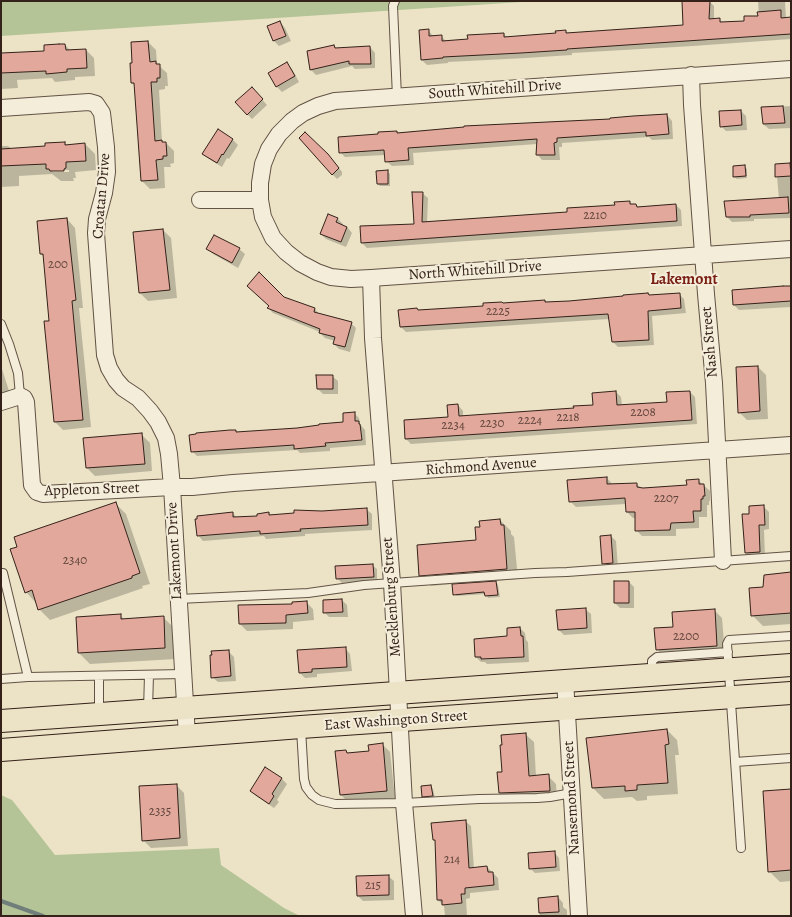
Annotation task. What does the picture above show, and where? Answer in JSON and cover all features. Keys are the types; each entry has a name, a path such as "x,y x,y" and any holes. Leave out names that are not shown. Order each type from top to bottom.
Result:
{"highway":[{"name":"East Washington Street","path":"1,721 652,674 729,660 791,665"},
{"name":"East Washington Street","path":"1,750 301,727 791,693"}],"street":[{"name":"South Whitehill Drive","path":"260,200 260,183 263,164 269,149 279,134 292,120 303,113 318,106 335,101 791,69"},
{"name":"Nash Street","path":"691,75 703,255 714,383 724,561"},
{"name":"Croatan Drive","path":"1,108 90,102 96,104 102,114 106,146 107,172 104,193 97,219 97,241 105,355 109,368 120,384"},
{"path":"200,200 260,200"},
{"name":"North Whitehill Drive","path":"260,200 263,217 273,238 286,252 300,263 317,272 331,277 351,279 791,249"},
{"name":"Mecklenburg Street","path":"371,278 373,338 392,583 404,803 414,916"},
{"name":"Lakemont Drive","path":"120,384 138,398 150,411 158,422 166,438 172,486 187,736"},
{"path":"1,402 20,396"},
{"name":"Appleton Street","path":"20,396 24,398 26,402 32,485 37,492 52,495 172,486"},
{"name":"Richmond Avenue","path":"172,486 192,487 791,445"},
{"name":"Nansemond Street","path":"565,680 579,916"}],"lane":[{"path":"395,1 393,6 397,97"},
{"path":"1,324 18,374 20,396"},
{"path":"178,599 308,593 364,584 567,572 791,556"},
{"path":"1,573 3,572 28,677"},
{"path":"741,848 727,644 729,640 791,636"},
{"path":"1,679 28,677 183,674"},
{"path":"148,711 149,675"},
{"path":"99,676 99,714"},
{"path":"301,727 304,779 306,787 312,795 319,800 335,804 550,798 572,793"},
{"path":"735,762 791,758"}],"green space":[{"path":"1,1 537,1 1,36"},
{"path":"1,795 12,800 55,855 219,848 221,865 284,908 300,916 1,916"}],"building":[{"path":"682,1 710,1 709,19 720,18 720,22 744,21 744,16 758,16 757,12 781,10 781,18 791,17 791,34 443,57 421,60 419,30 429,29 429,36 442,35 442,41 468,39 467,35 504,33 504,37 556,33 555,31 566,30 566,33 683,25"},
{"path":"280,21 286,36 273,41 267,26"},
{"path":"148,41 150,62 156,61 156,64 160,64 160,78 157,78 157,82 151,82 155,141 162,140 162,142 166,142 167,156 163,156 163,159 156,160 158,180 141,181 134,83 131,83 131,42"},
{"path":"65,44 66,50 86,49 87,68 67,69 67,72 46,74 46,71 1,73 1,53 44,51 44,45"},
{"path":"334,45 335,48 370,46 371,64 349,64 349,61 310,70 307,51"},
{"path":"287,62 295,76 276,87 268,73"},
{"path":"252,87 263,99 247,115 235,102"},
{"path":"783,106 785,123 763,124 761,107"},
{"path":"741,110 742,125 720,127 719,111"},
{"path":"667,114 669,134 646,136 646,132 557,138 557,142 554,143 555,155 536,155 537,139 408,148 409,160 385,162 384,150 339,153 338,137 378,134 378,132 397,131 397,133 464,126 610,119"},
{"path":"218,129 233,139 217,163 202,154"},
{"path":"305,132 328,154 339,168 332,175 299,138"},
{"path":"65,142 65,145 85,143 86,161 66,162 66,168 64,171 50,171 49,169 46,169 46,164 1,166 1,149 45,146 45,143"},
{"path":"790,163 791,176 775,177 775,164"},
{"path":"745,165 746,176 733,177 733,166"},
{"path":"388,170 388,184 377,184 376,171"},
{"path":"412,192 423,192 422,222 567,212 567,208 615,205 614,202 630,201 630,204 636,204 637,207 676,204 677,221 361,243 360,226 414,224"},
{"path":"788,197 789,213 750,215 750,217 726,217 724,201"},
{"path":"328,214 338,218 336,222 347,227 341,242 320,234"},
{"path":"67,218 76,300 72,301 83,420 54,422 44,321 49,321 43,254 40,254 37,221"},
{"path":"163,229 170,290 139,293 133,232"},
{"path":"214,235 240,248 232,263 206,249"},
{"path":"259,272 284,297 315,308 314,312 352,322 345,347 333,344 335,337 319,333 320,329 267,308 269,306 247,286"},
{"path":"791,286 791,301 733,305 732,290"},
{"path":"648,293 649,295 680,293 681,308 648,311 649,340 612,342 608,314 400,327 398,310 483,306 483,303 502,302 545,300 545,302 569,301"},
{"path":"758,366 760,411 738,413 736,367"},
{"path":"316,375 333,375 333,389 317,389"},
{"path":"616,391 617,405 667,402 666,392 690,391 692,420 405,439 404,420 448,417 447,405 458,404 459,416 574,408 573,406 593,405 592,393"},
{"path":"355,412 355,421 359,421 362,440 325,443 326,446 294,449 294,445 191,452 189,435 196,433 230,430 236,430 236,432 297,428 343,422 343,413"},
{"path":"142,433 145,464 86,468 83,438"},
{"path":"607,477 607,484 637,483 637,487 643,488 687,485 686,480 699,479 699,484 704,484 705,496 701,499 701,511 693,511 694,522 671,523 670,530 635,531 635,512 626,512 625,498 569,502 567,480"},
{"path":"116,502 140,573 132,576 132,578 38,610 32,590 25,593 10,549 17,547 14,537"},
{"path":"764,505 765,525 759,525 760,552 745,553 742,514 749,514 749,506"},
{"path":"367,508 368,525 300,529 301,531 260,534 260,531 197,536 195,519 197,519 197,516 233,512 233,517 257,516 257,514 269,512 269,515 294,513 294,510 322,511"},
{"path":"500,519 501,525 504,525 507,569 419,576 417,545 476,540 475,527 480,527 479,521"},
{"path":"611,535 613,563 602,564 600,536"},
{"path":"373,564 374,577 336,579 335,566"},
{"path":"791,572 791,613 751,616 749,588 763,587 764,575"},
{"path":"496,581 498,595 485,596 484,592 453,595 452,584"},
{"path":"614,581 629,581 629,603 614,603"},
{"path":"342,599 343,612 323,613 323,600"},
{"path":"307,601 308,613 286,615 286,623 239,624 238,605 292,604 292,602"},
{"path":"586,608 587,628 558,630 556,610"},
{"path":"715,609 717,646 656,650 654,628 673,627 672,612"},
{"path":"121,614 121,619 164,616 165,648 78,653 76,617"},
{"path":"520,627 521,636 523,636 524,657 481,659 481,657 475,657 474,639 507,636 507,628"},
{"path":"346,647 347,667 312,669 312,672 299,673 297,650"},
{"path":"229,650 231,676 211,678 211,651"},
{"path":"667,729 669,744 665,745 668,783 637,785 637,790 625,791 625,786 592,788 586,738"},
{"path":"526,733 529,776 549,774 550,791 499,793 497,772 502,772 500,745 502,745 501,735"},
{"path":"383,743 387,791 340,795 335,751 346,750 347,753 369,751 368,745"},
{"path":"265,767 282,778 272,794 274,796 269,804 250,791"},
{"path":"177,784 180,838 142,841 139,786"},
{"path":"431,785 433,796 422,797 421,786"},
{"path":"791,789 791,870 768,872 763,791"},
{"path":"466,820 469,868 487,866 488,872 493,872 494,885 465,888 465,894 461,894 462,903 442,905 442,900 437,900 435,840 433,840 431,823"},
{"path":"555,851 556,867 529,869 528,853"},
{"path":"389,875 389,895 357,896 356,876"},
{"path":"558,896 559,912 539,913 538,898"}],"waterway":[{"path":"1,901 43,916"}],"district":[{"name":"Lakemont","path":"684,280"}]}
